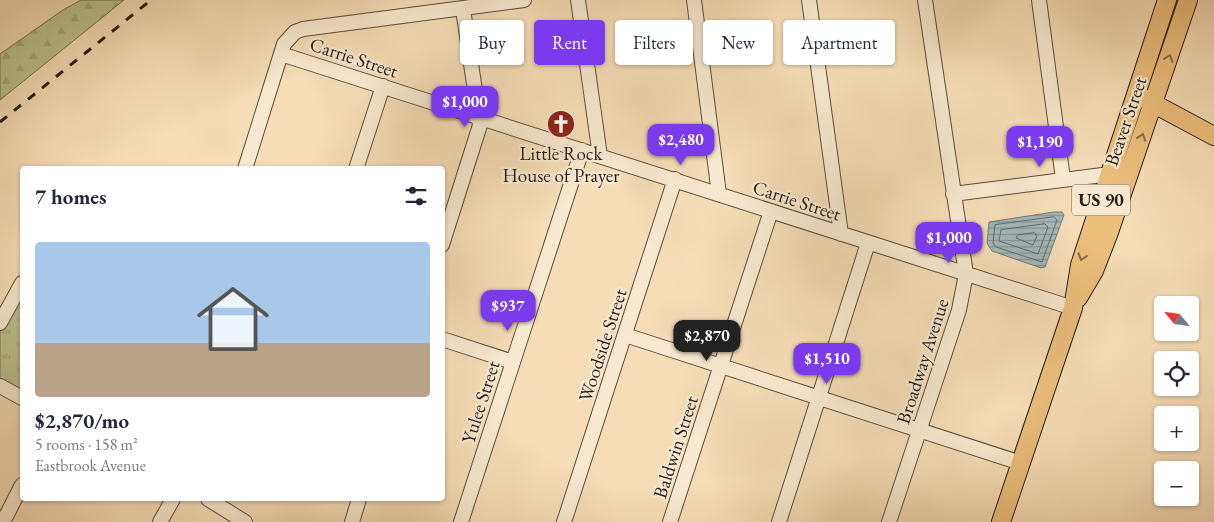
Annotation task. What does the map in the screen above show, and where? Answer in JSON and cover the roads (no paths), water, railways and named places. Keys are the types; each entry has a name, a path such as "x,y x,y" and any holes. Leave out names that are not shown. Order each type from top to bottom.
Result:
{"main road":[{"name":"Beaver Street","path":"1100,232 1109,174 1167,0"},
{"name":"Beaver Street","path":"1001,522 1073,308 1080,265 1100,232 1131,170 1188,0"},
{"path":"1136,95 1214,136"}],"street":[{"name":"Carrie Street","path":"524,0 295,32 284,44 281,54 1073,308"},
{"path":"578,0 600,156"},
{"path":"694,0 719,194"},
{"path":"809,0 841,234"},
{"name":"Broadway Avenue","path":"889,522 959,310 966,274 925,0"},
{"path":"1039,0 1063,180"},
{"path":"445,236 478,138 480,117 463,9"},
{"path":"246,166 281,54"},
{"path":"357,166 383,86"},
{"name":"Yulee Street","path":"460,522 582,150"},
{"path":"953,194 1131,170"},
{"name":"Woodside Street","path":"564,522 675,179"},
{"name":"Baldwin Street","path":"670,522 771,211"},
{"path":"779,522 868,243"},
{"path":"0,323 20,287"},
{"path":"625,335 1020,463"},
{"path":"445,340 513,362"},
{"path":"0,386 20,397"},
{"path":"3,522 20,489"},
{"path":"160,522 172,501"},
{"path":"211,501 242,521"},
{"path":"352,522 358,501"}],"water":[{"path":"1062,212 1064,215 1045,267 1041,268 992,251 987,243 989,222"}],"railway":[{"path":"0,122 151,0"}],"place":[{"name":"Little Rock House of Prayer","path":"561,124"}]}
